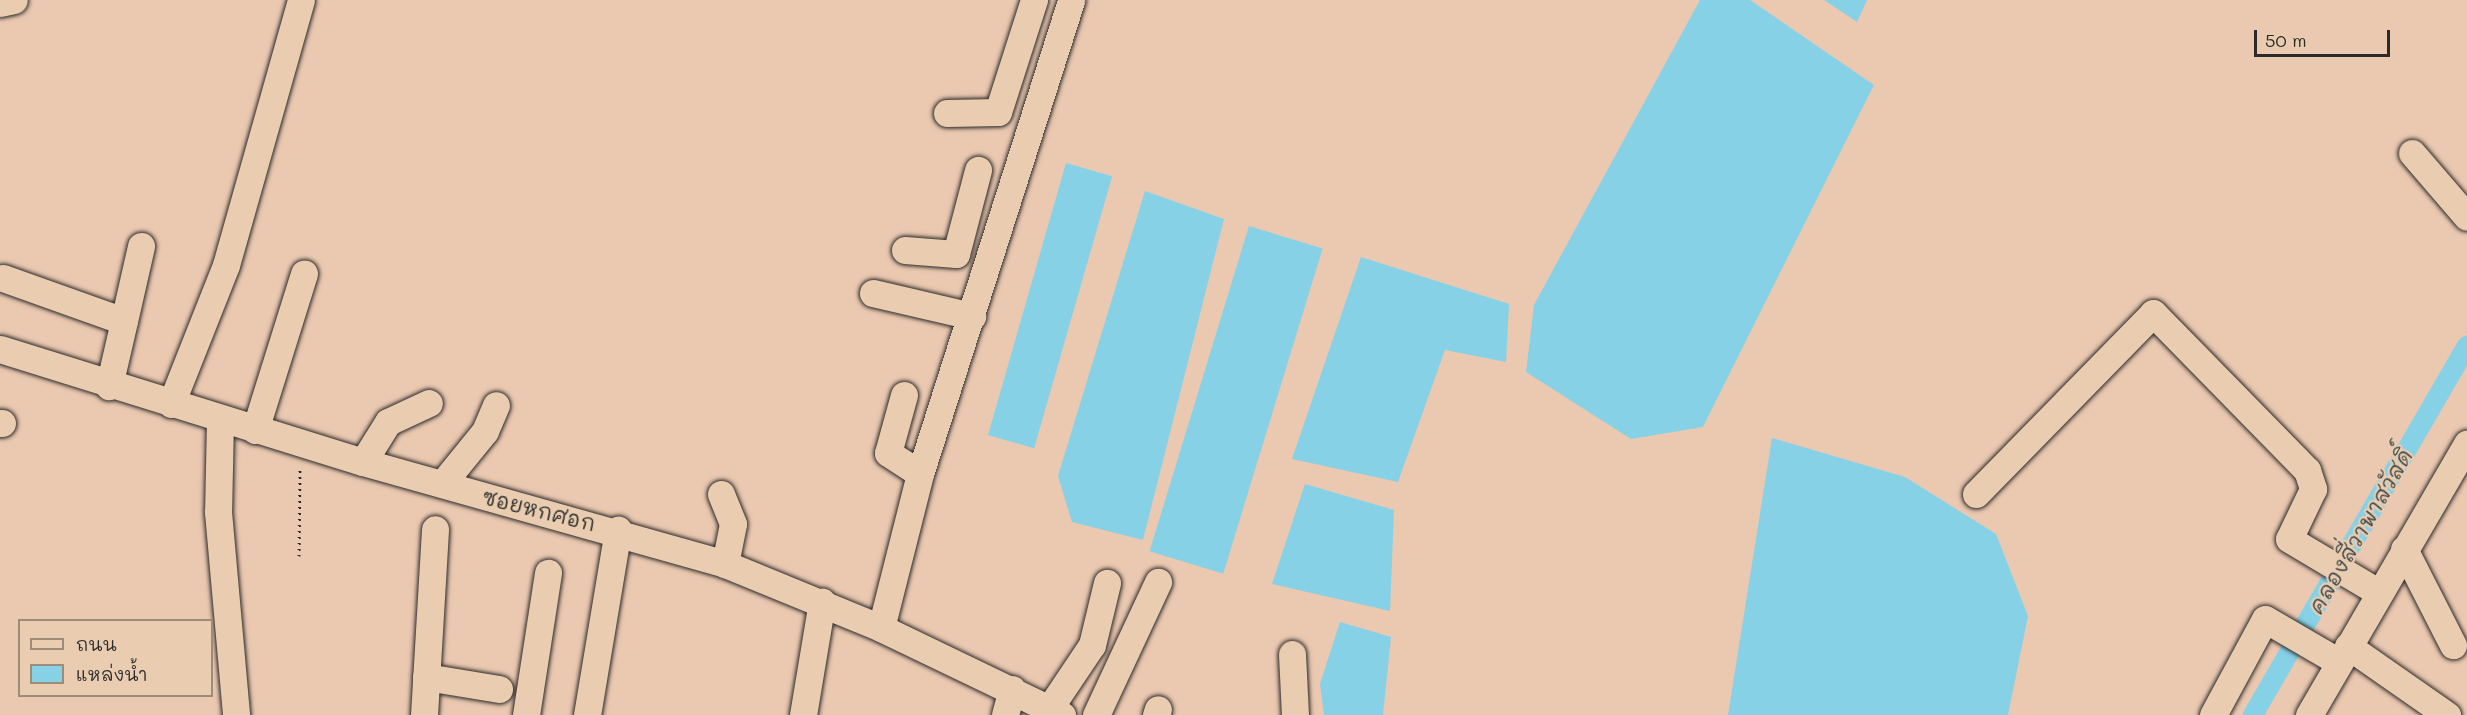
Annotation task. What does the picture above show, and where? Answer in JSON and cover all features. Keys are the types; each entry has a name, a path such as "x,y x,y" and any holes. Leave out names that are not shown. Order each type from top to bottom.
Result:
{"street":[{"path":"0,3 14,0"},
{"path":"171,404 225,266 301,0"},
{"path":"998,112 1034,0"},
{"path":"881,628 920,474 996,243 1071,0"},
{"path":"947,113 998,112 1034,118"},
{"path":"2412,153 2467,218"},
{"path":"905,250 949,256 960,249 966,232 978,170"},
{"path":"966,232 996,243"},
{"path":"109,386 141,246"},
{"path":"255,430 304,274"},
{"path":"3,278 124,321"},
{"path":"873,293 972,316"},
{"path":"1976,494 2153,313 2307,470 2313,489 2289,539 2372,590"},
{"name":"ซอยหกศอก","path":"0,349 109,386 171,404 218,436 255,430 442,484 615,546 725,564 818,618 881,628 1008,702 1046,711"},
{"path":"904,395 888,453 920,474"},
{"path":"363,462 388,422 429,403"},
{"path":"442,484 485,431 496,405"},
{"path":"218,436 236,715"},
{"path":"2309,715 2336,653 2372,590 2404,549 2467,444"},
{"path":"722,494 733,524 725,564"},
{"path":"424,715 435,529"},
{"path":"587,715 615,546"},
{"path":"2404,549 2453,645"},
{"path":"526,715 548,573"},
{"path":"1096,715 1158,582"},
{"path":"1046,711 1092,645 1107,583"},
{"path":"803,715 818,618"},
{"path":"2213,715 2260,623 2265,619 2336,653 2448,715"},
{"path":"1292,654 1295,715"},
{"path":"426,677 499,689"},
{"path":"2452,715 2467,712"}],"path":[{"path":"299,556 303,444"}],"water":[{"path":"1700,0 1750,0 1874,85 1703,427 1631,439 1526,372 1534,305"},
{"path":"1824,0 1867,0 1857,22"},
{"path":"1066,163 1112,176 1034,448 988,435"},
{"path":"1145,191 1224,219 1143,540 1072,522 1058,476"},
{"path":"1249,226 1323,249 1223,574 1150,551"},
{"path":"1361,257 1509,304 1506,362 1445,350 1398,482 1292,459"},
{"path":"1772,438 1905,477 1996,534 2028,616 2008,715 1728,715"},
{"path":"1305,484 1394,510 1390,611 1272,584"},
{"path":"1340,622 1391,637 1383,715 1324,715 1320,684"}],"waterway":[{"name":"คลองสี่วาพาสวัสดิ์","path":"2253,715 2467,346"}]}
